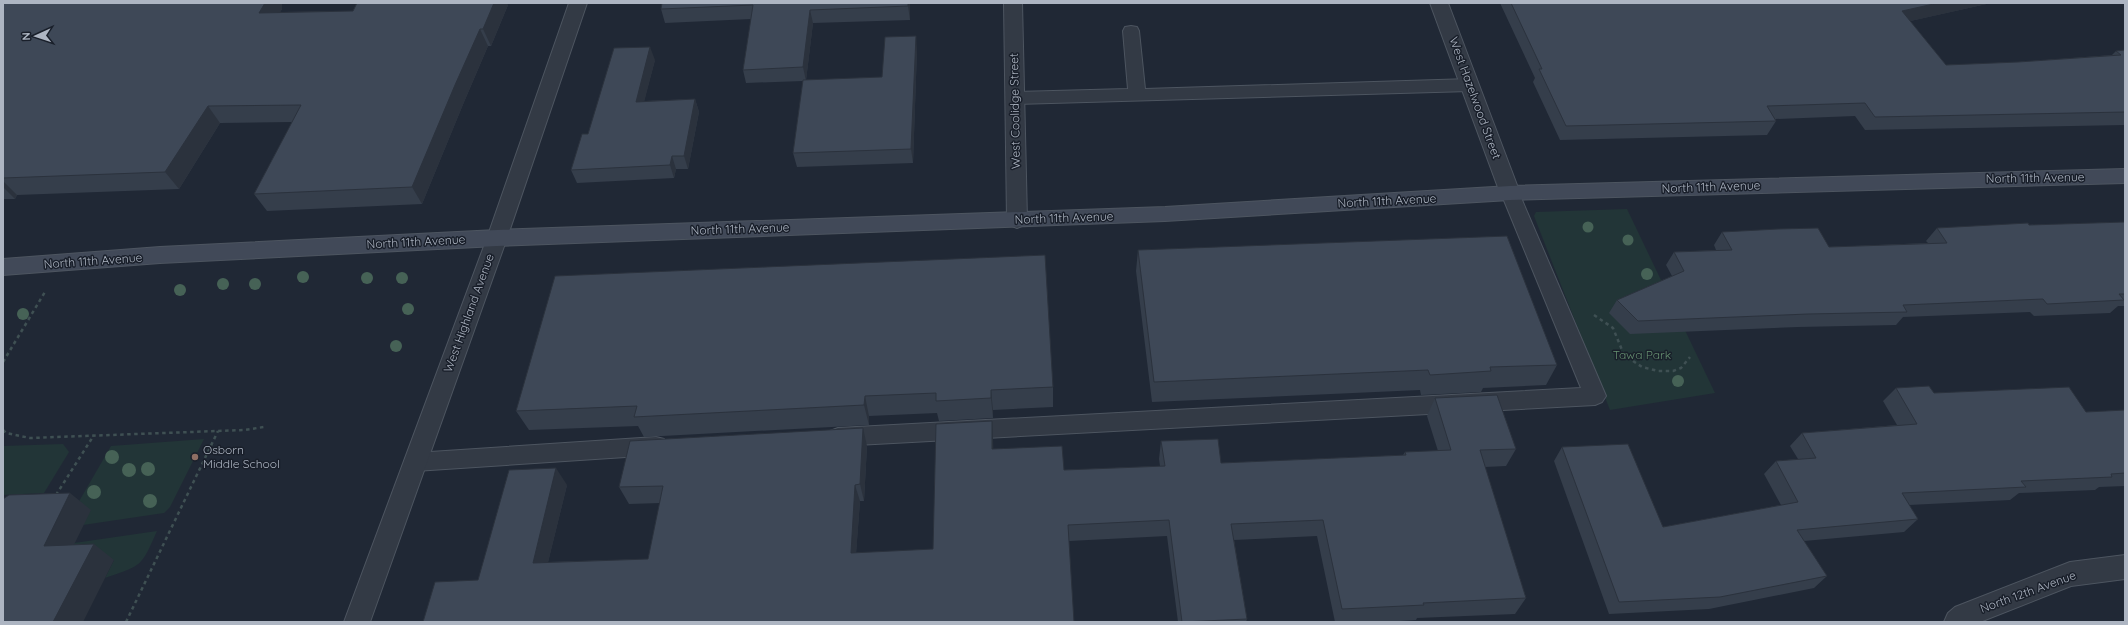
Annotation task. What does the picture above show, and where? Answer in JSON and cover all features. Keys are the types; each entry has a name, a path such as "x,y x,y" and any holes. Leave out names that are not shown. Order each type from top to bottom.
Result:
{"street":[{"name":"West Highland Avenue","path":"357,622 497,238 578,3"},
{"name":"West Coolidge Street","path":"1013,3 1017,220"},
{"name":"West Hazelwood Street","path":"1439,3 1510,193"},
{"name":"North 11th Avenue","path":"3,267 160,255 497,238 1165,214 1510,193 2125,176"},
{"name":"North 12th Avenue","path":"1957,622 1964,616 2070,574 2125,567"}],"lane":[{"path":"1130,31 1137,94"},
{"path":"1015,98 1470,85"},
{"path":"816,438 1595,396 1510,193"},
{"path":"415,462 514,454 673,445"}],"path":[{"path":"3,362 49,286"},
{"path":"1592,314 1610,324 1615,330 1624,356 1631,362 1653,370 1665,371 1679,369 1690,357"},
{"path":"3,430 6,433 30,438 244,430 264,427"},
{"path":"126,622 218,431"},
{"path":"50,496 57,494 94,435"}],"green space":[{"name":"Tawa Park","path":"1627,209 1715,393 1610,410 1534,216 1536,212"},
{"path":"204,439 170,507 164,513 83,525 90,510 74,510 111,446"},
{"path":"63,444 69,452 44,493 3,495 3,446"},
{"path":"157,531 144,558 139,563 134,567 105,578 114,560 65,561 74,543"}],"building":[{"path":"3,3 265,3 259,13 353,11 357,3 494,3 483,29 480,29 455,85 412,187 254,194 301,105 208,106 165,172 3,178"},
{"path":"662,3 908,3 908,6 810,10 803,67 743,70 753,5 661,9"},
{"path":"1511,3 1938,3 1902,11 1946,65 2121,55 2116,51 2125,50 2125,112 1875,117 1865,103 1767,106 1776,121 1566,126 1539,69 1542,69"},
{"path":"916,36 911,149 793,153 803,80 882,77 885,37"},
{"path":"650,47 636,102 695,99 684,156 672,156 670,165 571,170 582,134 588,134 614,48"},
{"path":"2125,222 2125,294 2119,294 2124,300 2047,304 2043,299 1903,305 1907,312 1808,314 1638,321 1617,300 1684,271 1674,252 1732,250 1722,232 1818,228 1829,247 1947,243 1937,228 2028,223 2029,225"},
{"path":"1507,236 1557,365 1490,367 1491,371 1430,375 1428,370 1154,382 1138,250"},
{"path":"1045,255 1053,387 991,390 991,398 936,401 936,393 865,396 864,405 634,417 637,406 516,411 555,276"},
{"path":"1929,386 1934,393 2069,387 2086,412 2125,410 2125,473 2111,474 2112,477 2021,481 2026,487 1902,493 1918,519 1797,530 1827,576 1720,597 1619,602 1562,447 1628,444 1663,527 1798,502 1776,461 1816,458 1802,433 1917,424 1896,388"},
{"path":"1497,395 1516,449 1480,450 1526,598 1342,609 1323,520 1231,524 1247,619 1182,622 1169,520 1068,525 1074,622 423,622 435,582 478,580 509,470 556,468 533,563 648,559 663,486 619,487 630,441 863,428 860,484 855,485 851,553 933,549 936,424 992,421 992,449 1062,446 1064,470 1165,466 1161,441 1218,439 1221,463 1406,455 1405,452 1451,450 1435,398"},
{"path":"70,493 44,546 94,544 53,622 3,622 3,499 9,495"}],"place":[{"name":"Osborn Middle School","path":"195,457"}]}
